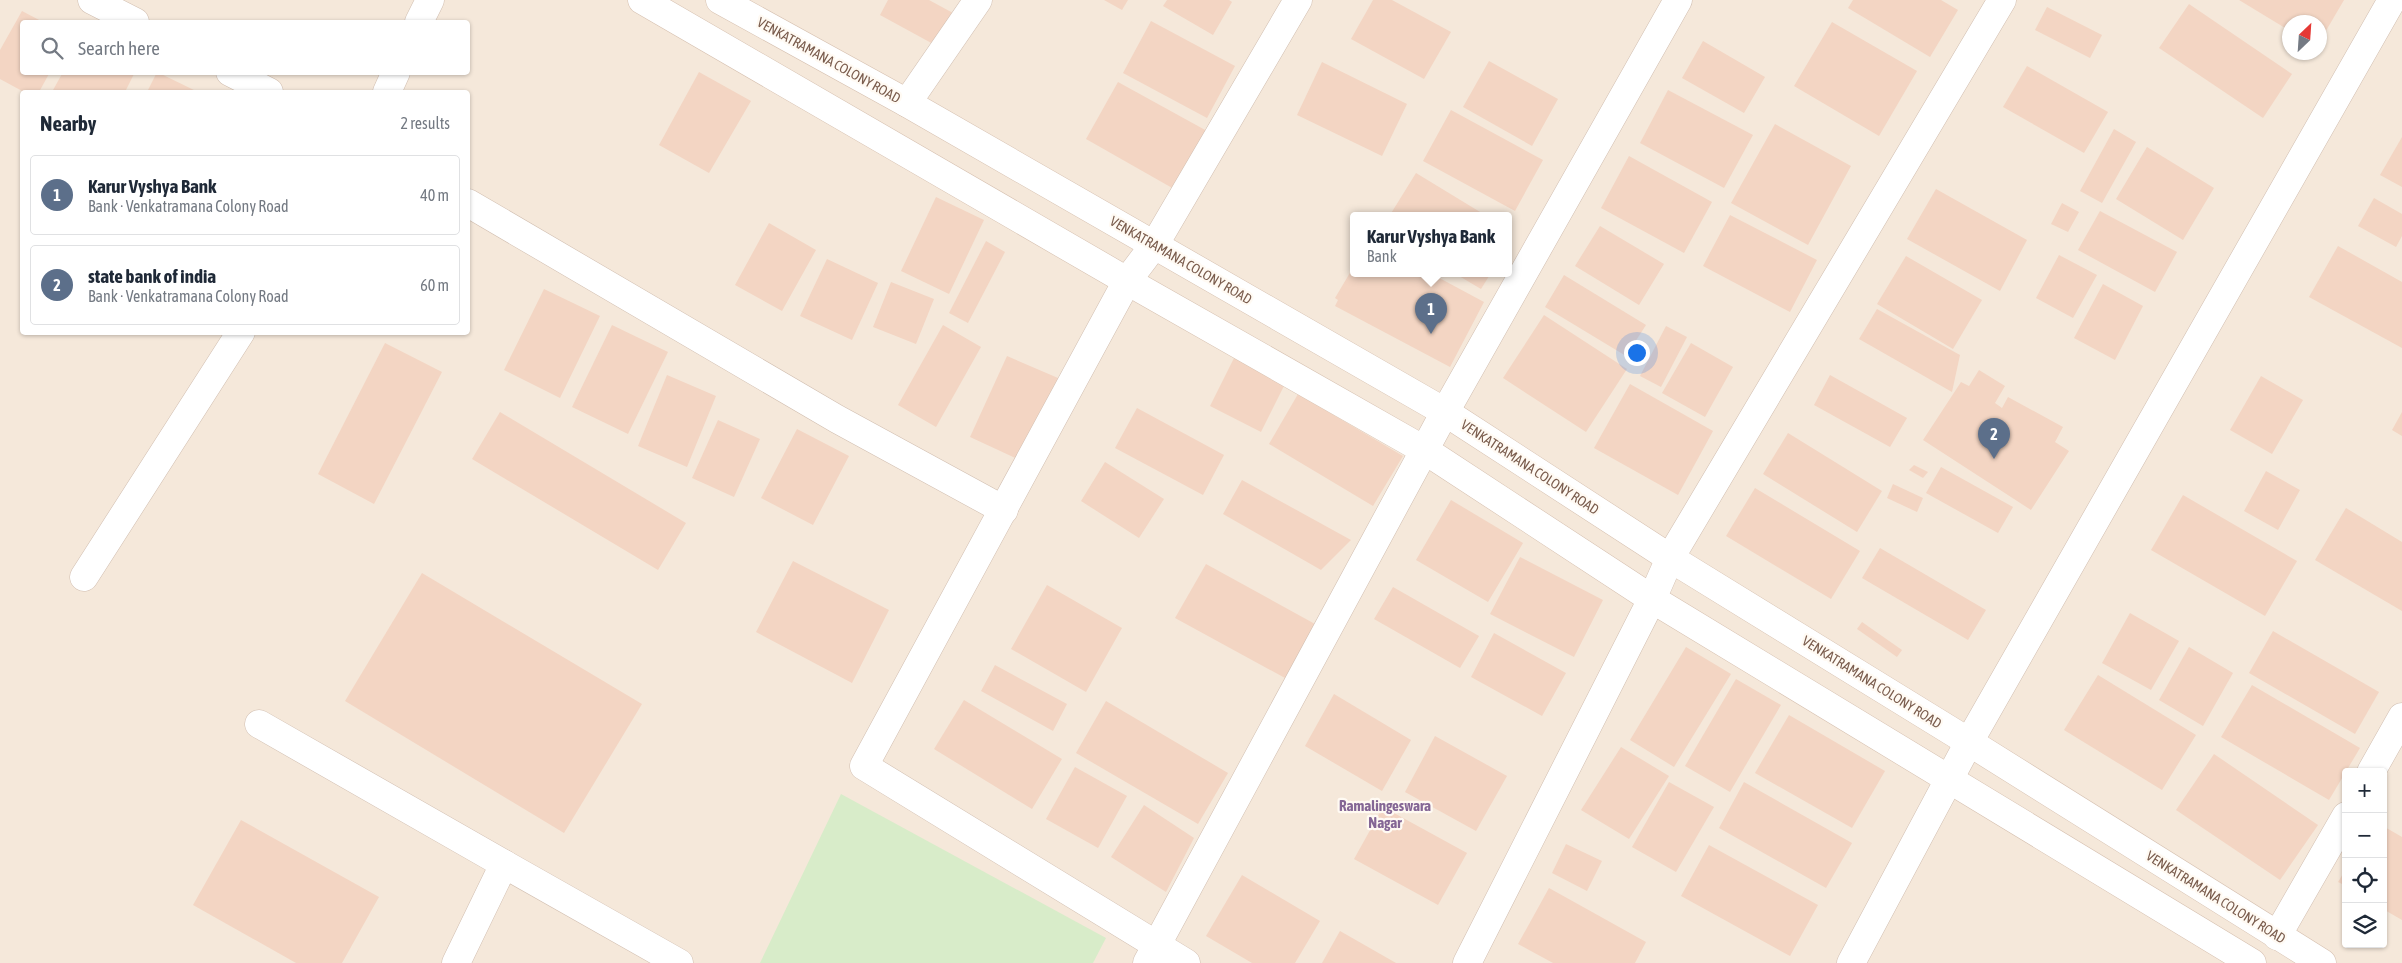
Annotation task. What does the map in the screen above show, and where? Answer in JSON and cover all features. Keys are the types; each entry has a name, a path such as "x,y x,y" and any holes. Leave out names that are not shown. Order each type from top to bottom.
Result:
{"street":[{"path":"92,0 131,20"},
{"path":"420,20 430,0"},
{"path":"642,0 1127,281 1426,451 1652,598 2252,963"},
{"name":"VENKATRAMANA COLONY ROAD","path":"720,0 907,103 1445,412 1670,558 2322,963"},
{"path":"907,103 978,0"},
{"path":"1186,963 1152,954 864,766 1127,281 1154,244 1298,0"},
{"path":"1152,954 1426,451 1445,412 1678,0"},
{"path":"1466,963 1652,598 1670,558 2002,0"},
{"path":"1851,963 1969,742 2390,5"},
{"path":"236,75 265,90"},
{"path":"388,90 395,75"},
{"path":"470,204 838,419 1004,510"},
{"path":"84,577 239,335"},
{"path":"2373,768 2402,717"},
{"path":"259,724 679,963"},
{"path":"2277,936 2342,823"},
{"path":"456,963 504,864"}],"shaded area":[{"path":"0,0 2402,0 2402,963 0,963"}],"green space":[{"path":"841,794 1106,938 1093,963 760,963"}],"building":[{"path":"888,0 929,0 953,13 935,45 880,15"},
{"path":"1104,0 1128,0 1122,10"},
{"path":"1167,0 1229,0 1232,2 1213,35 1163,6"},
{"path":"1373,0 1392,0 1451,32 1424,79 1351,39"},
{"path":"1853,0 1941,0 1958,10 1930,57 1848,8"},
{"path":"2239,0 2344,0 2327,29 2327,15 2282,15 2282,26"},
{"path":"2189,4 2292,74 2263,118 2159,48"},
{"path":"2047,7 2102,35 2090,58 2035,30"},
{"path":"22,11 39,20 20,20 20,75 48,75 40,90 20,90 0,79 0,50"},
{"path":"1151,21 1235,66 1207,118 1123,73"},
{"path":"1832,22 1917,71 1879,136 1794,86"},
{"path":"1703,41 1765,77 1744,113 1682,78"},
{"path":"1489,61 1558,99 1532,146 1463,107"},
{"path":"1322,62 1407,104 1382,156 1297,115"},
{"path":"2027,66 2108,112 2084,153 2003,107"},
{"path":"699,72 751,101 709,173 659,145"},
{"path":"61,75 134,75 126,90 53,90"},
{"path":"156,75 163,75 194,90 148,90"},
{"path":"1118,82 1207,131 1174,189 1086,139"},
{"path":"1668,90 1753,135 1724,188 1640,143"},
{"path":"1451,110 1543,160 1515,211 1423,161"},
{"path":"1775,124 1851,166 1808,245 1731,203"},
{"path":"2114,129 2136,142 2102,203 2080,191"},
{"path":"2402,137 2402,187 2380,175"},
{"path":"2147,147 2214,188 2183,240 2116,199"},
{"path":"1629,156 1712,202 1684,253 1601,208"},
{"path":"1416,173 1480,212 1392,212"},
{"path":"1936,189 2027,240 2000,291 1907,239"},
{"path":"936,197 984,220 949,294 901,271"},
{"path":"2374,198 2402,214 2402,236 2396,247 2358,226"},
{"path":"2062,203 2079,212 2068,232 2051,224"},
{"path":"2100,211 2177,252 2155,292 2078,250"},
{"path":"1730,215 1817,260 1790,312 1703,266"},
{"path":"769,223 816,250 782,311 735,285"},
{"path":"1600,226 1664,264 1639,305 1575,266"},
{"path":"986,241 1005,252 968,323 949,313"},
{"path":"2338,246 2402,282 2402,348 2309,297"},
{"path":"2059,255 2097,275 2073,318 2036,298"},
{"path":"1906,256 1982,300 1953,349 1877,304"},
{"path":"827,259 878,283 852,340 800,316"},
{"path":"1350,273 1350,277 1437,277 1484,302 1450,367 1335,306 1338,300 1335,298"},
{"path":"1564,275 1646,325 1626,356 1545,307"},
{"path":"1461,277 1488,277 1481,289"},
{"path":"891,282 934,299 916,344 873,327"},
{"path":"2103,284 2143,306 2115,360 2074,338"},
{"path":"544,289 600,316 560,398 504,370"},
{"path":"1877,309 1960,355 1952,392 1859,339"},
{"path":"1544,315 1627,369 1586,432 1503,378"},
{"path":"612,325 668,352 628,434 572,407"},
{"path":"943,325 981,347 936,427 898,405"},
{"path":"1666,326 1687,337 1661,387 1640,376"},
{"path":"385,343 442,372 374,504 318,474"},
{"path":"1691,343 1733,367 1705,417 1662,393"},
{"path":"1238,350 1289,376 1261,432 1210,406"},
{"path":"1007,356 1065,381 1028,464 970,437"},
{"path":"1979,370 2005,386 1995,403 2002,408 2008,397 2063,427 2055,442 2069,451 2031,510 1923,440 1961,382 1969,386"},
{"path":"667,375 716,396 687,467 638,446"},
{"path":"1830,375 1907,418 1890,447 1814,405"},
{"path":"2261,376 2303,400 2272,454 2230,430"},
{"path":"1630,384 1713,431 1678,495 1594,448"},
{"path":"1298,394 1403,456 1373,506 1269,444"},
{"path":"1137,408 1224,455 1203,495 1115,448"},
{"path":"500,412 686,523 658,570 472,459"},
{"path":"2402,412 2402,436 2392,430"},
{"path":"718,420 760,439 734,497 692,478"},
{"path":"797,429 849,456 813,525 761,498"},
{"path":"1788,433 1882,491 1857,532 1763,474"},
{"path":"1105,462 1164,499 1139,538 1081,501"},
{"path":"1914,465 1928,472 1923,478 1909,470"},
{"path":"1941,467 2013,507 1998,533 1926,493"},
{"path":"2266,471 2300,490 2278,530 2244,511"},
{"path":"1242,480 1351,540 1321,570 1223,514"},
{"path":"1893,484 1923,498 1917,512 1887,498"},
{"path":"1755,488 1860,551 1831,599 1726,536"},
{"path":"2183,495 2297,561 2265,616 2151,550"},
{"path":"1451,500 1523,543 1488,602 1416,560"},
{"path":"2346,508 2402,542 2402,611 2315,560"},
{"path":"1880,548 1986,610 1968,640 1862,578"},
{"path":"1520,557 1603,600 1574,657 1490,614"},
{"path":"793,561 889,610 852,683 756,632"},
{"path":"1206,564 1315,624 1285,678 1175,618"},
{"path":"422,573 642,704 564,833 345,701"},
{"path":"1047,585 1122,628 1086,692 1011,649"},
{"path":"1393,587 1479,636 1460,668 1374,619"},
{"path":"2130,613 2179,641 2151,690 2102,663"},
{"path":"1862,622 1902,650 1897,657 1857,629"},
{"path":"2273,631 2379,692 2355,734 2249,673"},
{"path":"1494,633 1566,673 1542,716 1471,677"},
{"path":"1686,647 1731,674 1674,767 1630,740"},
{"path":"2189,647 2233,673 2203,726 2159,700"},
{"path":"995,665 1067,704 1053,731 981,691"},
{"path":"2098,675 2196,735 2162,790 2064,730"},
{"path":"1736,679 1781,705 1730,792 1685,766"},
{"path":"2252,685 2360,748 2348,768 2342,768 2342,778 2329,800 2221,737"},
{"path":"1334,694 1411,740 1382,791 1305,746"},
{"path":"964,700 1062,759 1032,809 934,749"},
{"path":"1106,701 1228,773 1198,824 1076,753"},
{"path":"1789,715 1885,771 1852,828 1755,773"},
{"path":"1435,736 1507,776 1476,831 1405,792"},
{"path":"1621,747 1669,776 1629,839 1581,810"},
{"path":"2214,754 2318,825 2280,880 2176,810"},
{"path":"1075,767 1127,796 1098,848 1046,819"},
{"path":"1669,782 1714,807 1676,872 1632,847"},
{"path":"1744,782 1852,843 1826,888 1719,828"},
{"path":"1144,805 1194,838 1166,892 1111,857"},
{"path":"1383,807 1467,853 1438,905 1354,859"},
{"path":"241,820 379,897 342,963 296,963 193,905"},
{"path":"2387,828 2402,837 2402,920 2387,911"},
{"path":"1566,844 1602,861 1587,891 1552,873"},
{"path":"1709,845 1818,905 1790,956 1681,896"},
{"path":"1242,875 1320,921 1295,963 1252,963 1206,936"},
{"path":"2342,876 2342,884 2338,882"},
{"path":"1549,888 1646,942 1635,963 1553,963 1518,944"},
{"path":"1340,931 1396,963 1322,963"}],"place":[{"name":"Karur Vyshya Bank","path":"1431,334"},
{"name":"state bank of india","path":"1994,459"}],"district":[{"name":"Ramalingeswara Nagar","path":"1385,814"}]}
